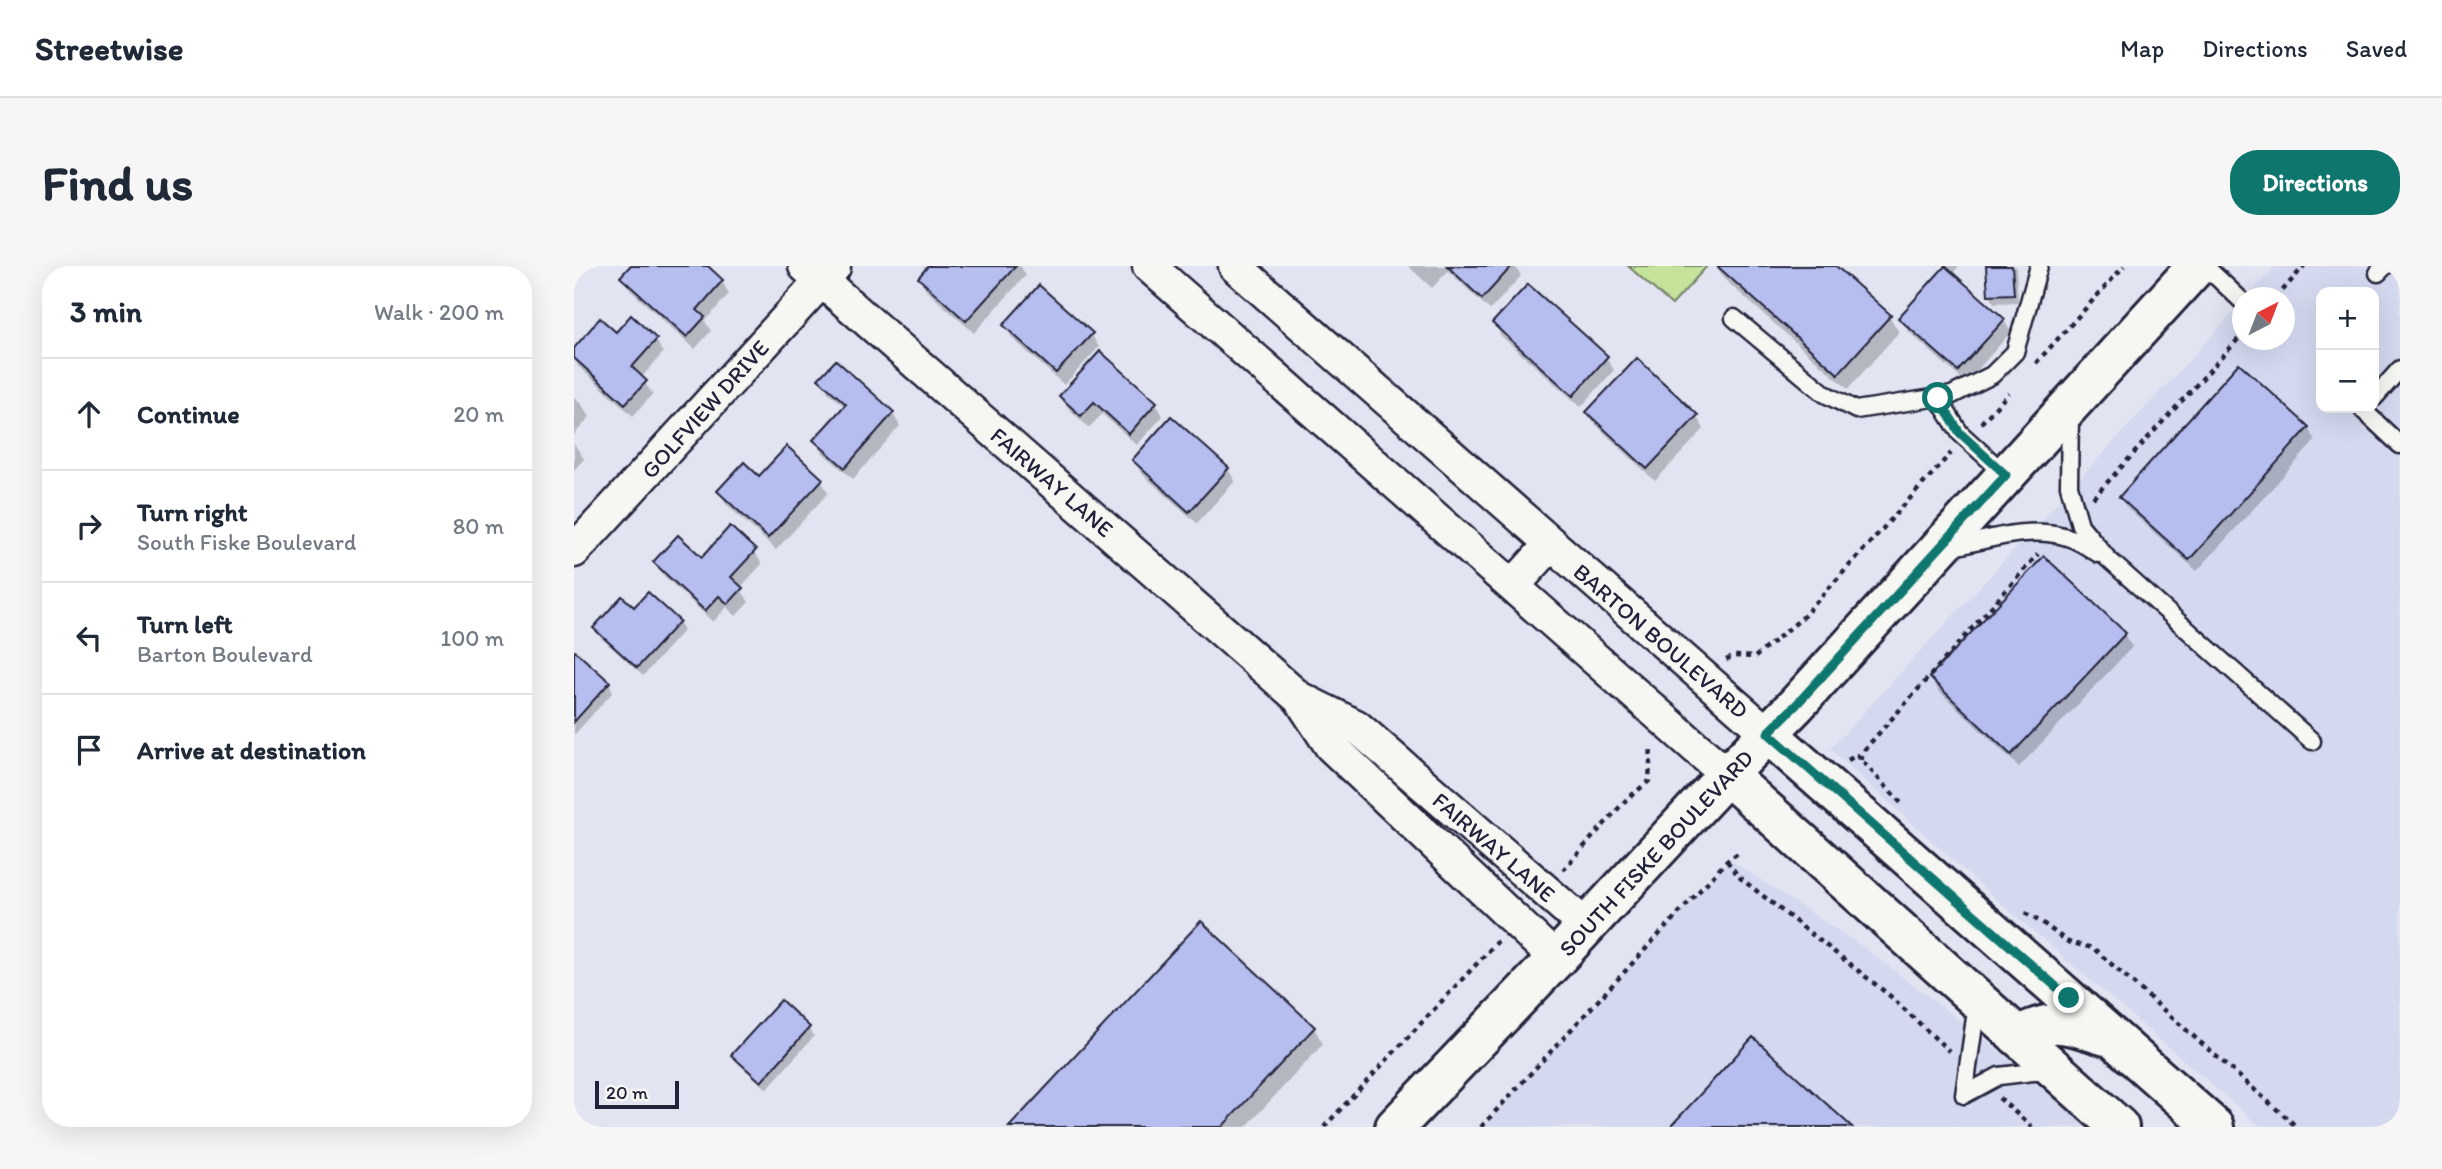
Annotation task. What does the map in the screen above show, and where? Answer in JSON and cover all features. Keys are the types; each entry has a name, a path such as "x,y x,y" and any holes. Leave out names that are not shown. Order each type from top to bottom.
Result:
{"main road":[{"name":"SOUTH FISKE BOULEVARD","path":"1413,1121 1586,926 1796,705 2197,266"},
{"name":"BARTON BOULEVARD","path":"1768,733 2214,1127"},
{"path":"1727,775 2055,1069 2103,1122"},
{"path":"2017,1036 2041,1024 2060,1023 2115,1038"}],"street":[{"path":"1149,266 1727,775"},
{"name":"BARTON BOULEVARD","path":"1235,266 1768,733"},
{"name":"GOLFVIEW DRIVE","path":"574,551 820,271"},
{"name":"FAIRWAY LANE","path":"820,271 1299,698 1331,746 1556,959"},
{"path":"1513,586 1551,544"},
{"name":"FAIRWAY LANE","path":"1299,698 1356,726 1586,926"}],"lane":[{"path":"1734,318 1825,394 1856,410 1952,396 1992,375 2015,352 2039,266"},
{"path":"2205,266 2232,292"},
{"path":"2379,392 2400,369"},
{"path":"1938,398 1960,433 2006,475"},
{"path":"2070,405 2069,486 2080,525 2108,558 2312,741"},
{"path":"2366,413 2400,445"},
{"path":"1938,550 2022,533 2070,538 2108,558"},
{"path":"1978,1000 1964,1095 1999,1076 2055,1069"}],"path":[{"path":"2034,365 2124,266"},
{"path":"2286,287 2304,266"},
{"path":"2077,515 2232,346"},
{"path":"1981,423 2016,385"},
{"path":"1722,662 1735,656 1755,657 1802,618 1953,451"},
{"path":"1861,760 1865,749 1881,730 2057,535"},
{"path":"1560,873 1626,800 1649,781 1651,736"},
{"path":"1844,761 1857,755 1910,812"},
{"path":"1481,1127 1727,861 1738,853"},
{"path":"1727,861 1739,877 1889,995 1968,1069"},
{"path":"2016,908 2068,942 2092,948 2297,1127"},
{"path":"1324,1127 1503,936"},
{"path":"1984,1084 2032,1127"}],"shaded area":[{"path":"2276,266 2400,266 2400,1127 2261,1127 1998,901 1830,749 2232,314 2232,350 2295,350 2295,287 2256,287"},
{"path":"1729,859 1866,949 2063,1099 2095,1127 1482,1127"}],"green space":[{"path":"1628,266 1707,266 1672,305"}],"building":[{"path":"630,266 708,266 723,280 697,310 705,317 687,337 620,277"},
{"path":"928,266 1016,266 966,321 918,278"},
{"path":"1447,266 1512,266 1482,299"},
{"path":"1717,266 1836,266 1891,315 1838,374"},
{"path":"1945,266 2005,319 1958,371 1898,318"},
{"path":"1986,266 2012,266 2014,294 1988,295"},
{"path":"1528,284 1608,356 1573,396 1492,323"},
{"path":"1039,285 1093,333 1056,373 1003,325"},
{"path":"631,315 657,339 632,367 647,381 625,404 574,358 574,348 600,318 616,332"},
{"path":"1100,351 1157,402 1129,434 1094,402 1081,416 1059,396"},
{"path":"1637,358 1698,415 1647,469 1586,412"},
{"path":"836,360 894,412 845,468 813,440 846,404 818,379"},
{"path":"2239,363 2309,427 2189,560 2119,497"},
{"path":"1171,416 1229,468 1189,512 1132,460"},
{"path":"787,446 823,479 768,538 717,491 744,462 759,476"},
{"path":"730,526 756,550 731,577 743,588 728,604 719,596 705,611 653,562 678,535 702,557"},
{"path":"2044,556 2126,633 2011,755 1929,677"},
{"path":"648,592 680,621 637,668 593,628 622,596 634,607"},
{"path":"574,652 610,682 574,722"},
{"path":"1201,921 1315,1027 1222,1127 1009,1127"},
{"path":"781,1000 810,1027 761,1082 731,1055"},
{"path":"1753,1037 1852,1127 1670,1127"}],"route":[{"path":"1938,398 1960,433 2006,475 1768,733 2069,998"}]}
